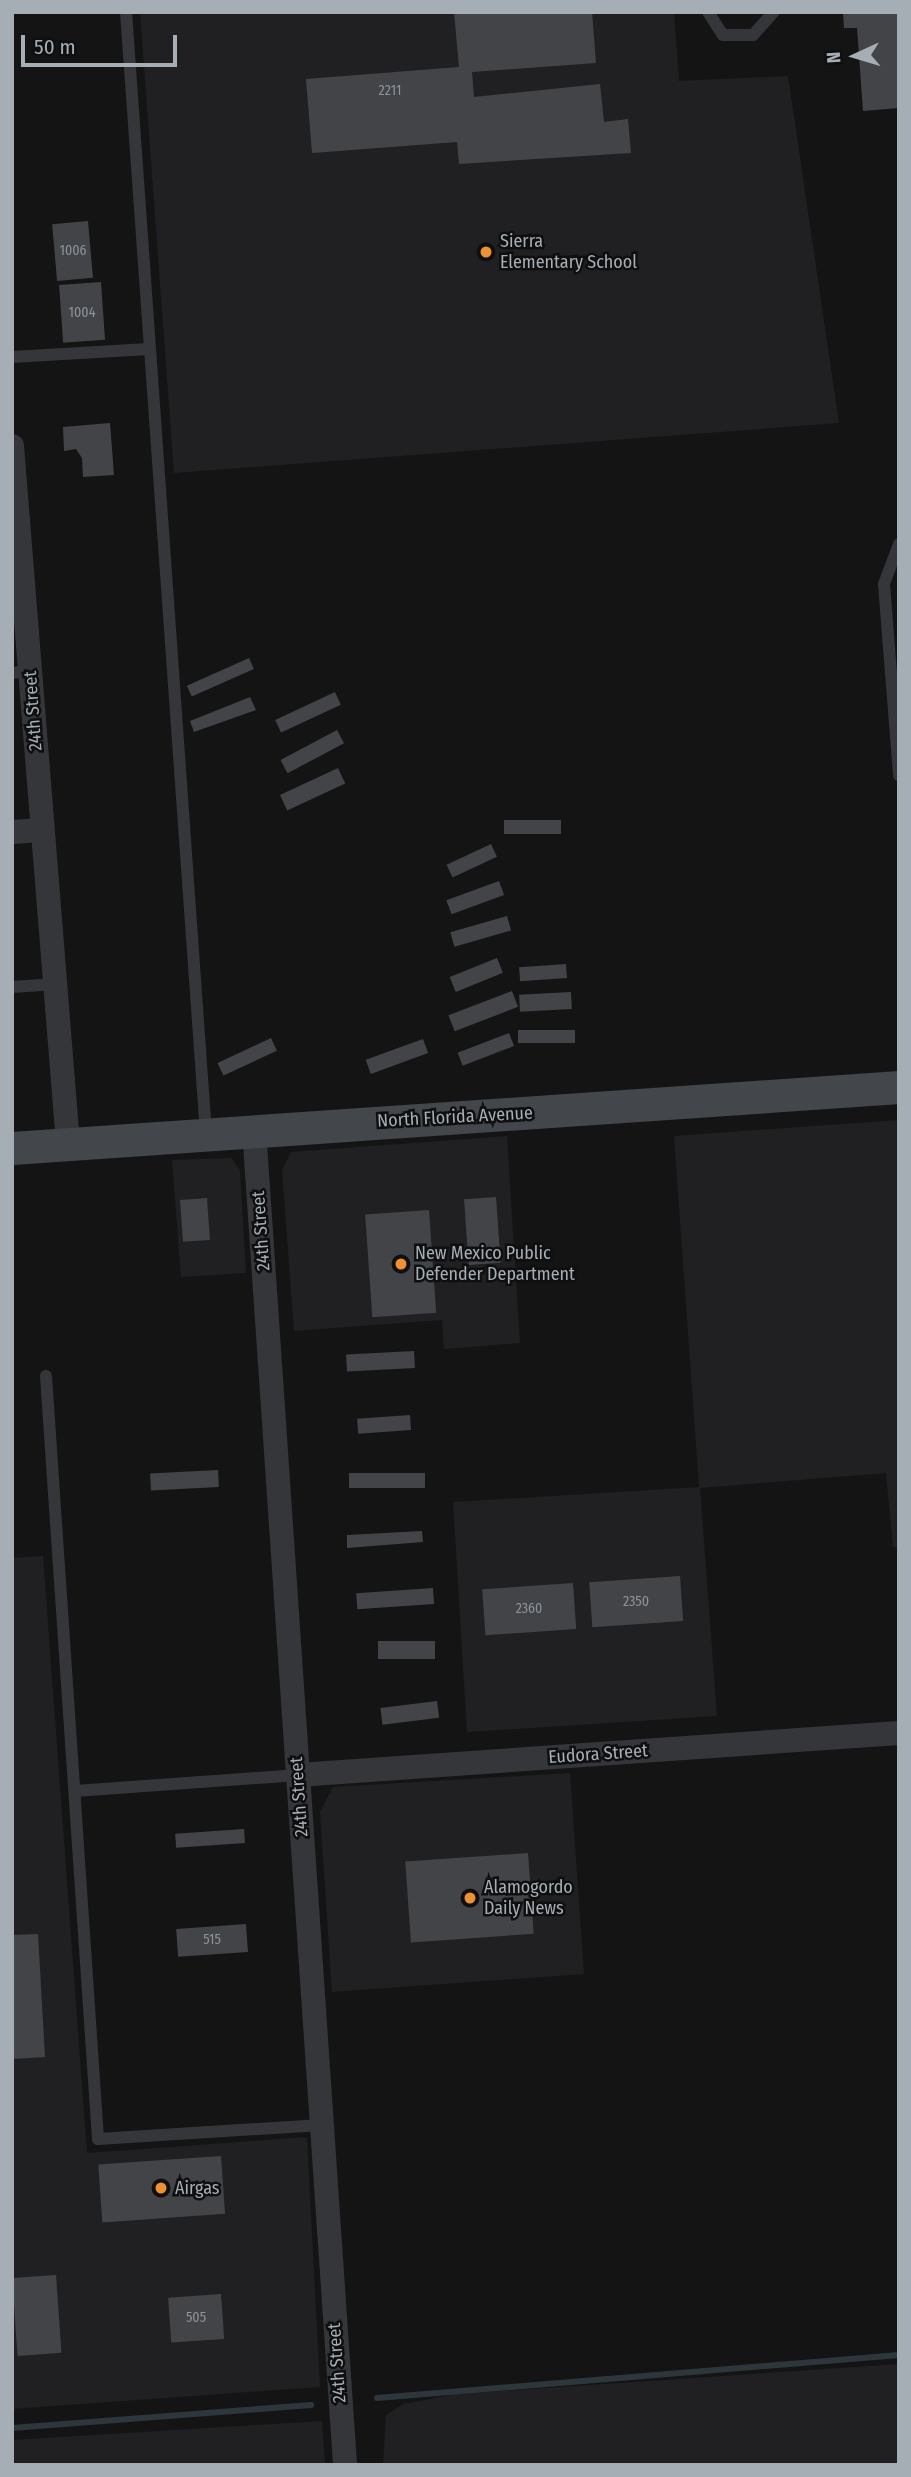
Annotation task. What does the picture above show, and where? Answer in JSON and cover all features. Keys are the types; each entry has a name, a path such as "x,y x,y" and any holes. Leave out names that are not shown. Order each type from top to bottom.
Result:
{"main road":[{"name":"North Florida Avenue","path":"12,1148 254,1129 899,1087"}],"street":[{"name":"24th Street","path":"12,446 21,672 42,830 57,984 68,1143"},
{"path":"12,832 42,830"},
{"name":"24th Street","path":"254,1129 345,2465"},
{"name":"Eudora Street","path":"298,1775 899,1733"}],"lane":[{"path":"126,12 206,1133"},
{"path":"708,12 723,35 753,35 774,12"},
{"path":"12,357 149,349"},
{"path":"899,544 884,584 899,775"},
{"path":"12,987 57,984"},
{"path":"46,1376 98,2139 322,2125"},
{"path":"75,1791 298,1775"}],"shaded area":[{"name":"Sierra Elementary School","path":"140,12 674,12 679,81 788,76 839,423 174,473"},
{"path":"899,1120 899,1547 893,1547 886,1473 700,1488 717,1716 467,1732 453,1502 699,1487 674,1136"},
{"path":"507,1136 520,1343 444,1349 442,1320 294,1331 282,1170 291,1152"},
{"path":"231,1158 240,1170 246,1273 181,1277 172,1160"},
{"path":"43,1556 87,2153 307,2137 320,2387 12,2409 12,1558"},
{"path":"570,1773 584,1974 332,1992 320,1812 333,1787"},
{"path":"899,2364 899,2465 383,2465 386,2415 403,2404 457,2394"},
{"path":"322,2421 325,2465 12,2465 12,2440"}],"building":[{"path":"454,12 592,12 596,63 472,72 474,97 600,84 604,122 628,119 631,153 459,164 457,142 312,153 306,79 459,67"},
{"path":"843,12 899,12 899,108 863,111 857,28 844,28"},
{"path":"88,221 93,278 57,281 52,224"},
{"path":"101,282 105,340 63,343 59,285"},
{"path":"110,423 114,475 83,477 82,458 76,449 64,451 63,427"},
{"path":"249,658 254,669 192,697 187,686"},
{"path":"335,692 341,705 281,733 275,720"},
{"path":"250,697 256,710 194,732 190,721"},
{"path":"337,730 344,743 288,773 280,760"},
{"path":"338,768 345,783 287,810 280,795"},
{"path":"504,820 561,820 561,834 504,834"},
{"path":"491,844 497,857 453,877 447,865"},
{"path":"499,881 504,895 452,914 446,900"},
{"path":"507,916 511,930 454,947 450,932"},
{"path":"497,958 503,973 456,992 450,977"},
{"path":"566,964 567,978 520,981 519,967"},
{"path":"512,991 518,1007 455,1031 449,1015"},
{"path":"571,992 572,1009 520,1012 519,995"},
{"path":"518,1030 575,1030 575,1043 518,1043"},
{"path":"509,1033 514,1046 463,1066 458,1053"},
{"path":"271,1038 277,1051 223,1076 218,1063"},
{"path":"423,1039 428,1053 371,1074 366,1060"},
{"path":"496,1197 501,1263 469,1265 464,1199"},
{"path":"207,1198 210,1240 183,1242 180,1200"},
{"name":"New Mexico Public Defender Department","path":"429,1210 436,1313 372,1317 365,1214"},
{"path":"414,1351 415,1368 347,1372 346,1355"},
{"path":"410,1415 411,1430 358,1434 357,1419"},
{"path":"218,1470 219,1487 151,1491 150,1474"},
{"path":"349,1473 425,1473 425,1488 349,1488"},
{"path":"422,1531 423,1542 347,1548 347,1535"},
{"path":"680,1576 683,1621 592,1627 589,1582"},
{"path":"573,1583 576,1629 485,1635 482,1589"},
{"path":"433,1588 434,1604 357,1609 356,1593"},
{"path":"378,1641 435,1641 435,1659 378,1659"},
{"path":"437,1701 439,1718 382,1725 380,1708"},
{"path":"244,1829 245,1843 176,1848 175,1834"},
{"name":"Alamogordo Daily News","path":"528,1853 534,1934 411,1942 405,1862"},
{"path":"246,1924 248,1952 178,1957 176,1929"},
{"path":"38,1934 45,2057 12,2059 12,1935"},
{"name":"Airgas","path":"221,2156 225,2214 102,2222 98,2165"},
{"path":"56,2275 61,2353 18,2356 12,2278"},
{"path":"221,2294 224,2339 171,2343 168,2298"}],"waterway":[{"path":"377,2398 899,2355"},
{"path":"12,2428 311,2405"}],"place":[{"name":"Sierra Elementary School","path":"486,252"},
{"name":"New Mexico Public Defender Department","path":"401,1264"},
{"name":"Alamogordo Daily News","path":"470,1898"},
{"name":"Airgas","path":"161,2188"}]}
